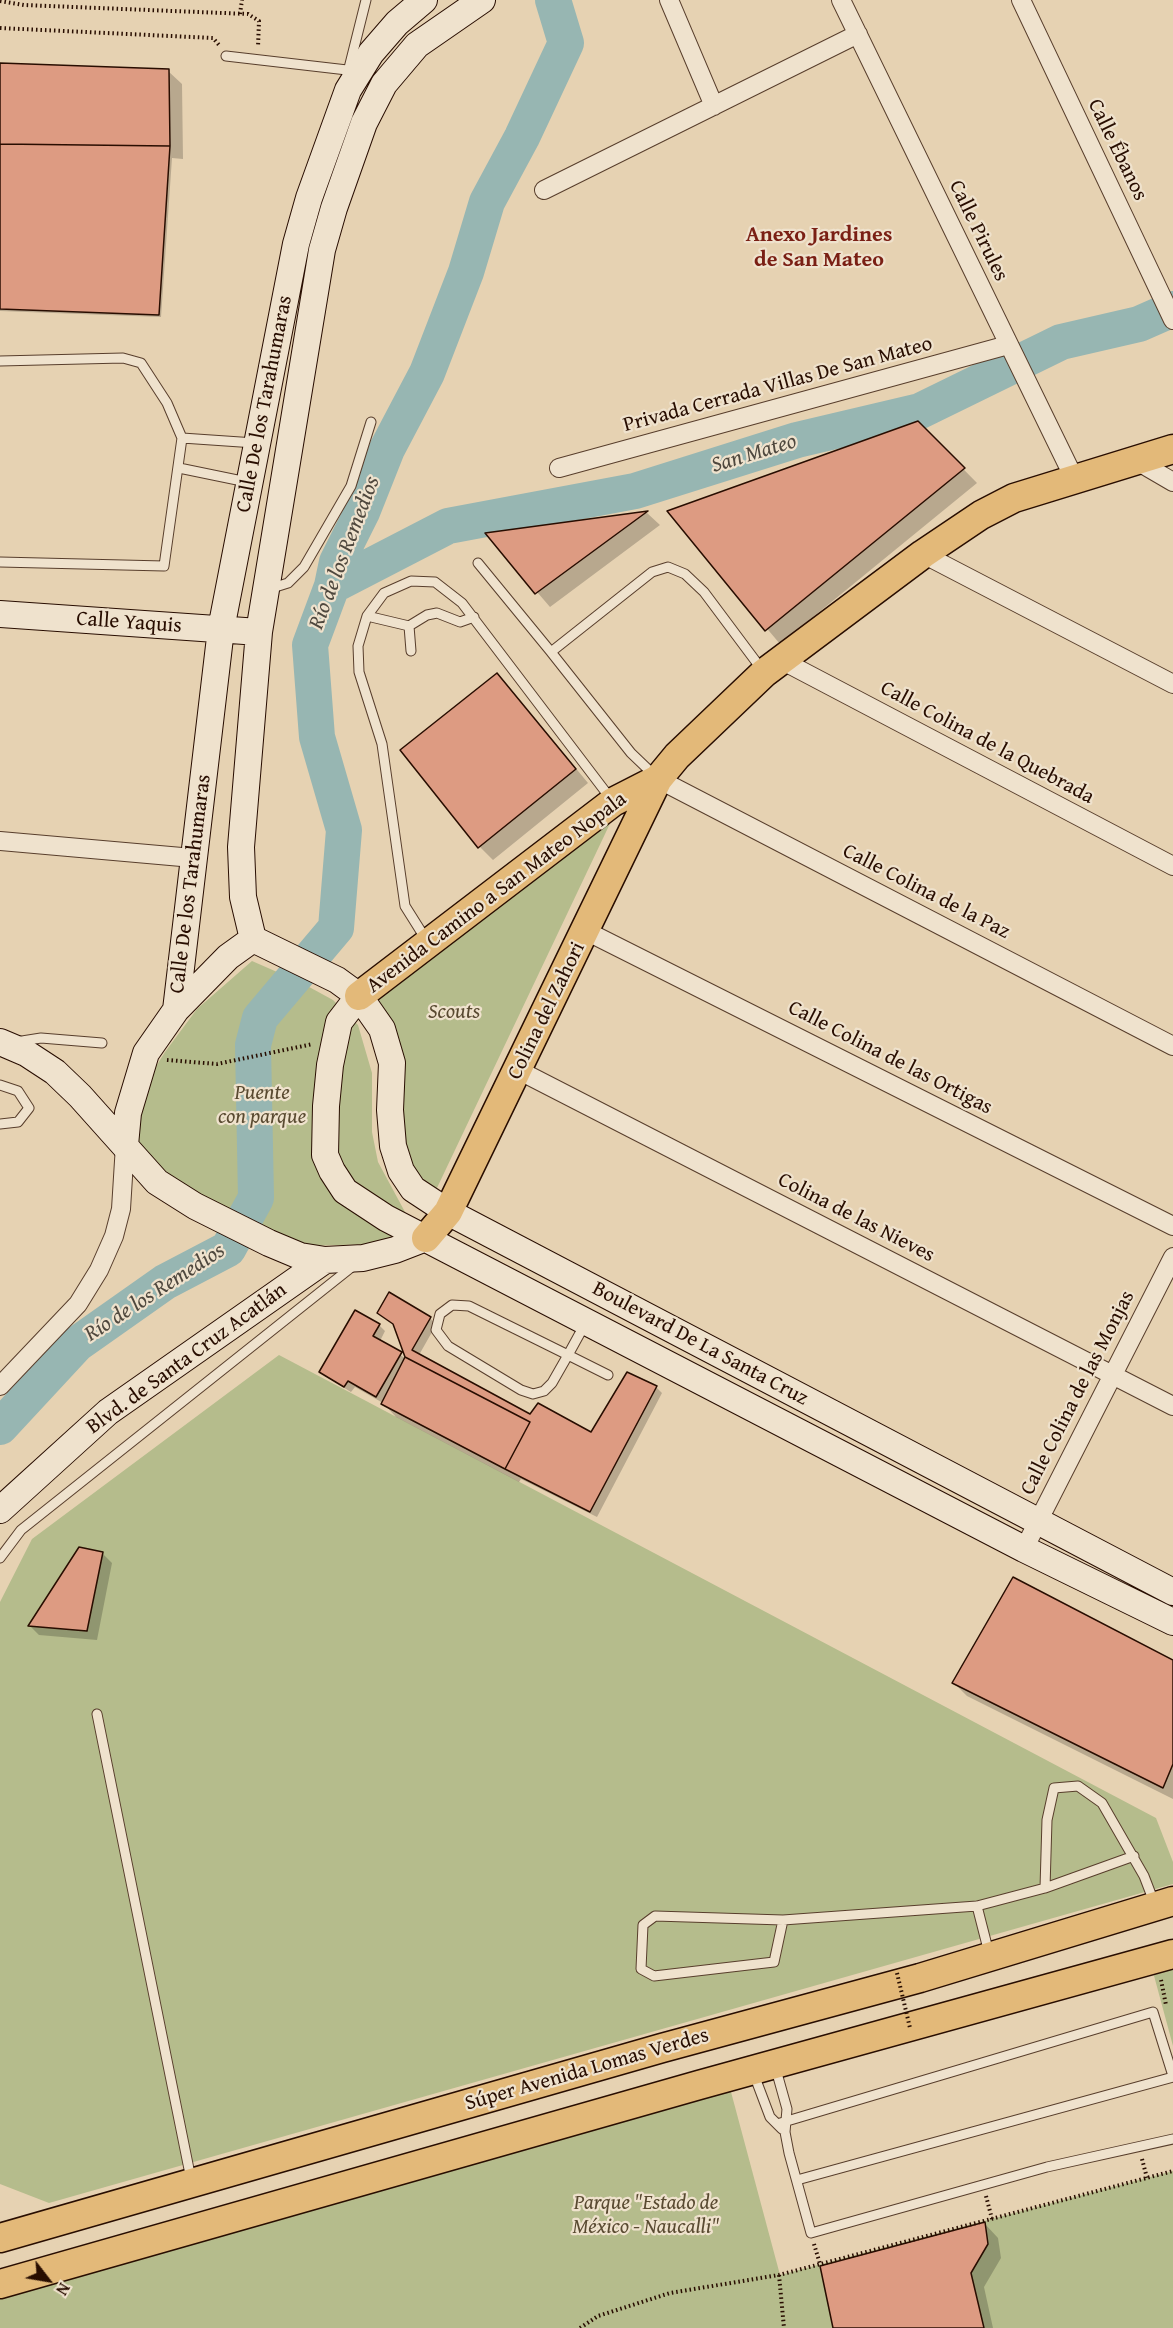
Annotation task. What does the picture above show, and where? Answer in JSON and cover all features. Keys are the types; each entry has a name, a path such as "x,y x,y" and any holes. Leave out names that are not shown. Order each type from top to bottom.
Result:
{"main road":[{"name":"Calle De los Tarahumaras","path":"176,1010 221,629 296,244 347,80 397,23 424,0"},
{"name":"Calle De los Tarahumaras","path":"176,1010 228,957 253,939 243,897 241,847 259,632 322,250 334,208 364,123 384,84 417,45 482,0"},
{"name":"Avenida Camino a San Mateo Nopala","path":"348,988 428,943 613,802 658,779 677,756 772,666 981,515 1014,498 1173,449"},
{"name":"Calle Yaquis","path":"0,614 259,632"},
{"name":"Colina del Zahori","path":"426,1238 448,1212 658,779"},
{"name":"Boulevard De La Santa Cruz","path":"253,939 348,988 382,1029 392,1063 391,1130 393,1146 401,1172 412,1189 448,1212 1037,1523 1173,1592"},
{"name":"Boulevard De La Santa Cruz","path":"348,988 334,1041 324,1133 325,1155 345,1191 362,1203 426,1238 1024,1549 1173,1622"},
{"path":"125,1145 128,1113 135,1082 146,1053 176,1010"},
{"path":"7,1045 55,1072 157,1182 195,1206 269,1243 300,1256 325,1260 363,1257 395,1250 426,1238"},
{"name":"Blvd. de Santa Cruz Acatlán","path":"0,1510 108,1412 325,1260"},
{"name":"Súper Avenida Lomas Verdes","path":"0,2238 989,1956 1164,1903"},
{"path":"0,2284 764,2067 1165,1958"}],"street":[{"path":"669,0 714,106"},
{"name":"Calle Pirules","path":"841,0 1075,480"},
{"name":"Calle Ébanos","path":"1021,0 1173,320"},
{"path":"544,190 858,34"},
{"name":"Privada Cerrada Villas De San Mateo","path":"560,468 1011,351"},
{"path":"1137,461 1173,482"},
{"path":"923,555 1173,684"},
{"name":"Calle Colina de la Quebrada","path":"772,666 1173,866"},
{"name":"Calle Colina de la Paz","path":"658,779 1173,1046"},
{"path":"0,841 194,858"},
{"name":"Calle Colina de las Ortigas","path":"586,931 1173,1226"},
{"name":"Colina de las Nieves","path":"518,1070 1173,1406"},
{"path":"0,1386 78,1304 99,1270 114,1236 121,1209 125,1145"},
{"name":"Calle Colina de las Monjas","path":"1024,1549 1173,1257"}],"lane":[{"path":"228,56 347,80 366,0"},
{"path":"0,361 123,358 141,363 167,403 182,438 164,566 0,562"},
{"path":"267,590 288,583 304,567 351,486 371,422"},
{"path":"182,438 257,444"},
{"path":"179,468 249,483"},
{"path":"478,563 631,753 658,779"},
{"path":"551,652 652,572 668,567 685,574 704,592 772,666"},
{"path":"428,943 405,906 382,744 359,672 358,646 367,616 384,593 411,580 435,582 474,617 613,802"},
{"path":"367,616 409,626 427,615 438,613 460,622 474,617"},
{"path":"409,626 411,651"},
{"path":"7,1045 41,1038 102,1043"},
{"path":"0,1085 18,1091 29,1108 18,1122 0,1124"},
{"path":"0,1558 21,1530 363,1257"},
{"path":"587,1321 568,1355 552,1383 544,1391 533,1394 521,1390 448,1346 436,1330 440,1314 452,1305 469,1306 568,1355 608,1376"},
{"path":"98,1714 192,2183"},
{"path":"1045,1888 1047,1820 1054,1788 1078,1786 1102,1803 1164,1903"},
{"path":"783,1920 774,1962 654,1976 641,1969 643,1925 655,1916 783,1920 977,1906 1045,1888 1134,1856"},
{"path":"977,1906 989,1956"},
{"path":"764,2067 770,2117 782,2123 1153,2012 1173,2077 797,2180"},
{"path":"764,2067 787,2109 782,2123 811,2233 1047,2167 1173,2139"}],"path":[{"path":"240,14 242,0"},
{"path":"0,2 248,14 259,21 257,61"},
{"path":"0,27 213,38 228,56"},
{"path":"146,1053 164,1060 218,1064 334,1041"},
{"path":"1165,1958 1168,2013"},
{"path":"897,1973 910,2028"},
{"path":"580,2328 598,2316 670,2293 779,2275 1173,2171"},
{"path":"983,2185 992,2219"},
{"path":"779,2275 784,2328"}],"green space":[{"name":"Scouts","path":"615,813 436,1190 410,1170 402,1141 403,1081 397,1035 377,996"},
{"name":"Puente con parque","path":"252,961 300,982 333,1000 358,1025 372,1073 372,1132 378,1162 405,1212 411,1234 380,1244 296,1246 162,1175 146,1157 136,1136 142,1089 165,1052 197,1009"},
{"path":"279,1355 1156,1818 1173,1862 1173,1884 49,2203 0,2184 0,1602 32,1539"},
{"path":"1173,1969 1173,2046 1153,1972"},
{"name":"Parque \"Estado de México - Naucalli\"","path":"727,2077 780,2275 1173,2171 1173,2328 0,2328 0,2284"}],"building":[{"path":"0,63 169,69 170,146 0,144"},
{"path":"0,144 170,146 159,315 0,309"},
{"path":"918,421 965,468 765,631 667,511"},
{"path":"648,511 535,594 485,533"},
{"path":"497,673 576,769 478,848 400,750"},
{"path":"389,1292 431,1317 412,1350 530,1414 538,1403 591,1432 627,1372 657,1386 590,1512 505,1469 530,1422 405,1357 393,1324 377,1313"},
{"path":"355,1310 380,1324 373,1336 402,1352 376,1397 348,1381 344,1387 319,1372"},
{"path":"405,1357 530,1422 505,1469 381,1404"},
{"path":"79,1547 103,1552 87,1631 28,1626"},
{"path":"1013,1577 1173,1660 1173,1764 1163,1788 952,1683"},
{"path":"985,2222 988,2244 971,2273 984,2328 833,2328 820,2266"}],"waterway":[{"name":"Río de los Remedios","path":"0,1427 77,1344 165,1282 228,1249 256,1198 253,1045 260,1018 336,928 344,830 317,737 310,645 332,586 337,562 362,512 387,449 427,373 466,272 487,202 522,137 566,43 553,0"},
{"name":"San Mateo","path":"332,586 448,526 635,491 797,440 920,411 1061,342 1139,324 1173,309"}],"district":[{"name":"Anexo Jardines de San Mateo","path":"819,248"}]}
